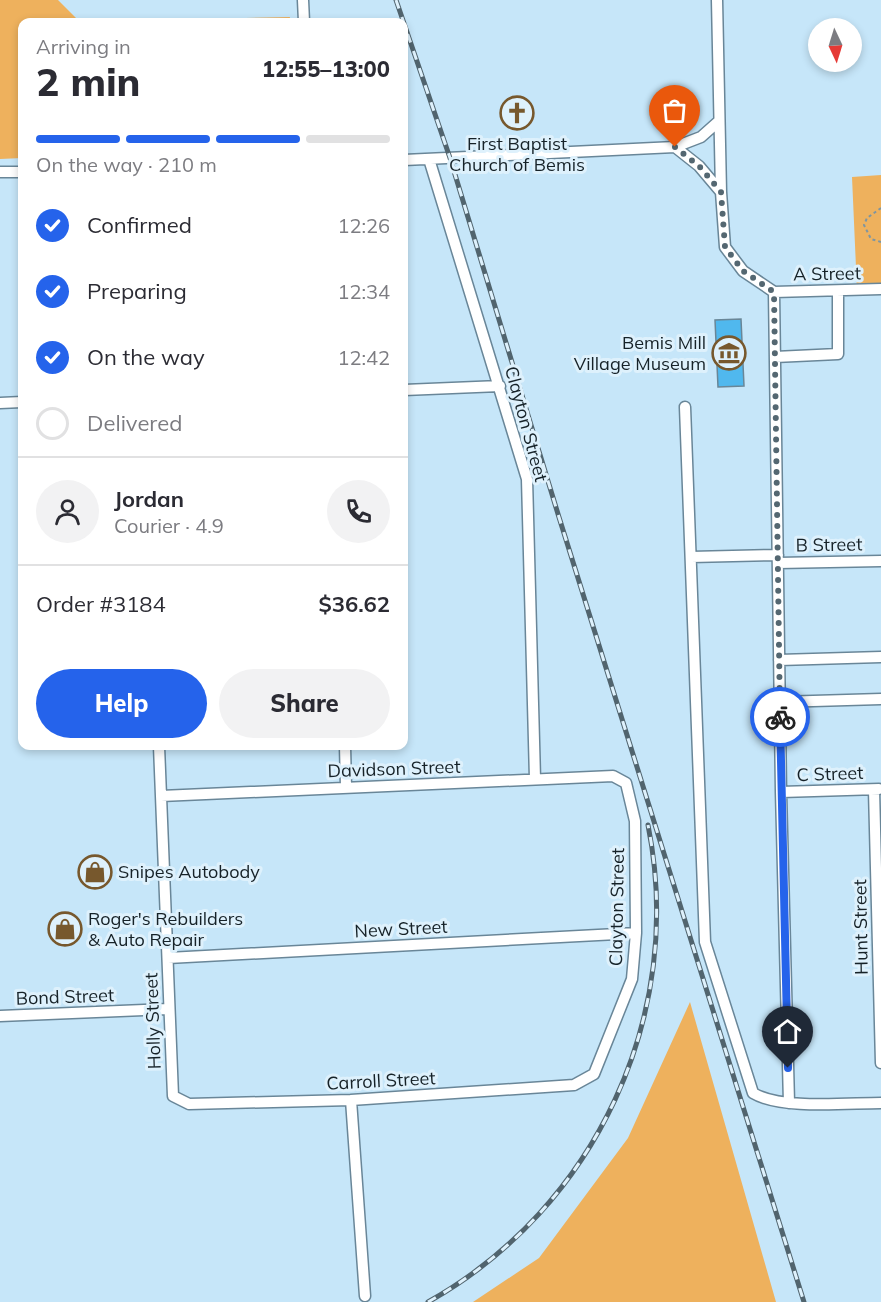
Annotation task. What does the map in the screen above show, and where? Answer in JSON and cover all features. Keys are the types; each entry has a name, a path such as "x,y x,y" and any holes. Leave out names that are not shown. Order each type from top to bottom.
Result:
{"street":[{"path":"303,0 304,18"},
{"path":"717,0 721,192 725,247 743,271 774,292 781,792 789,1103"},
{"path":"408,160 675,147 701,136 719,121"},
{"path":"675,147 699,166 721,192"},
{"name":"Clayton Street","path":"429,159 527,479 535,779"},
{"path":"0,172 18,171"},
{"name":"A Street","path":"774,292 881,289"},
{"path":"775,357 838,354 838,291"},
{"path":"408,390 500,386"},
{"path":"0,403 18,402"},
{"path":"685,407 705,942 753,1093 764,1100 789,1103 881,1103"},
{"name":"B Street","path":"691,557 881,561"},
{"path":"779,660 881,657"},
{"path":"780,702 881,699"},
{"name":"Holly Street","path":"159,750 173,1096 189,1104"},
{"path":"345,750 346,787"},
{"name":"Davidson Street","path":"161,796 614,776 626,783"},
{"name":"Clayton Street","path":"574,1085 594,1074 632,979 636,933 635,821 626,783"},
{"name":"C Street","path":"781,792 877,789"},
{"name":"Hunt Street","path":"877,789 881,1063"},
{"name":"New Street","path":"168,958 636,933"},
{"name":"Bond Street","path":"0,1016 168,1009"},
{"name":"Carroll Street","path":"189,1104 351,1100 574,1085"},
{"path":"351,1100 365,1296"}],"path":[{"path":"881,208 867,218 864,225 871,239 881,242"}],"shaded area":[{"path":"0,0 58,0 76,18 18,18 18,158 0,159"},
{"path":"881,175 881,289 857,290 852,177"},
{"path":"690,1002 776,1302 473,1302 539,1258 628,1138"}],"building":[{"name":"Bemis Mill Village Museum","path":"741,319 744,386 718,387 715,320"}],"railway":[{"path":"396,0 402,18"},
{"path":"408,35 450,158 558,514 804,1302"},
{"path":"428,1302 487,1262 539,1214 581,1160 615,1099 639,1034 653,966 656,896 648,825"}],"way so far":[{"path":"675,147 699,166 721,192 725,247 743,271 774,292 780,717"}],"place":[{"name":"First Baptist Church of Bemis","path":"517,113"},
{"name":"Bemis Mill Village Museum","path":"729,353"},
{"name":"Snipes Autobody","path":"95,872"},
{"name":"Roger's Rebuilders & Auto Repair","path":"65,929"}],"route":[{"path":"780,717 788,1068"}]}
